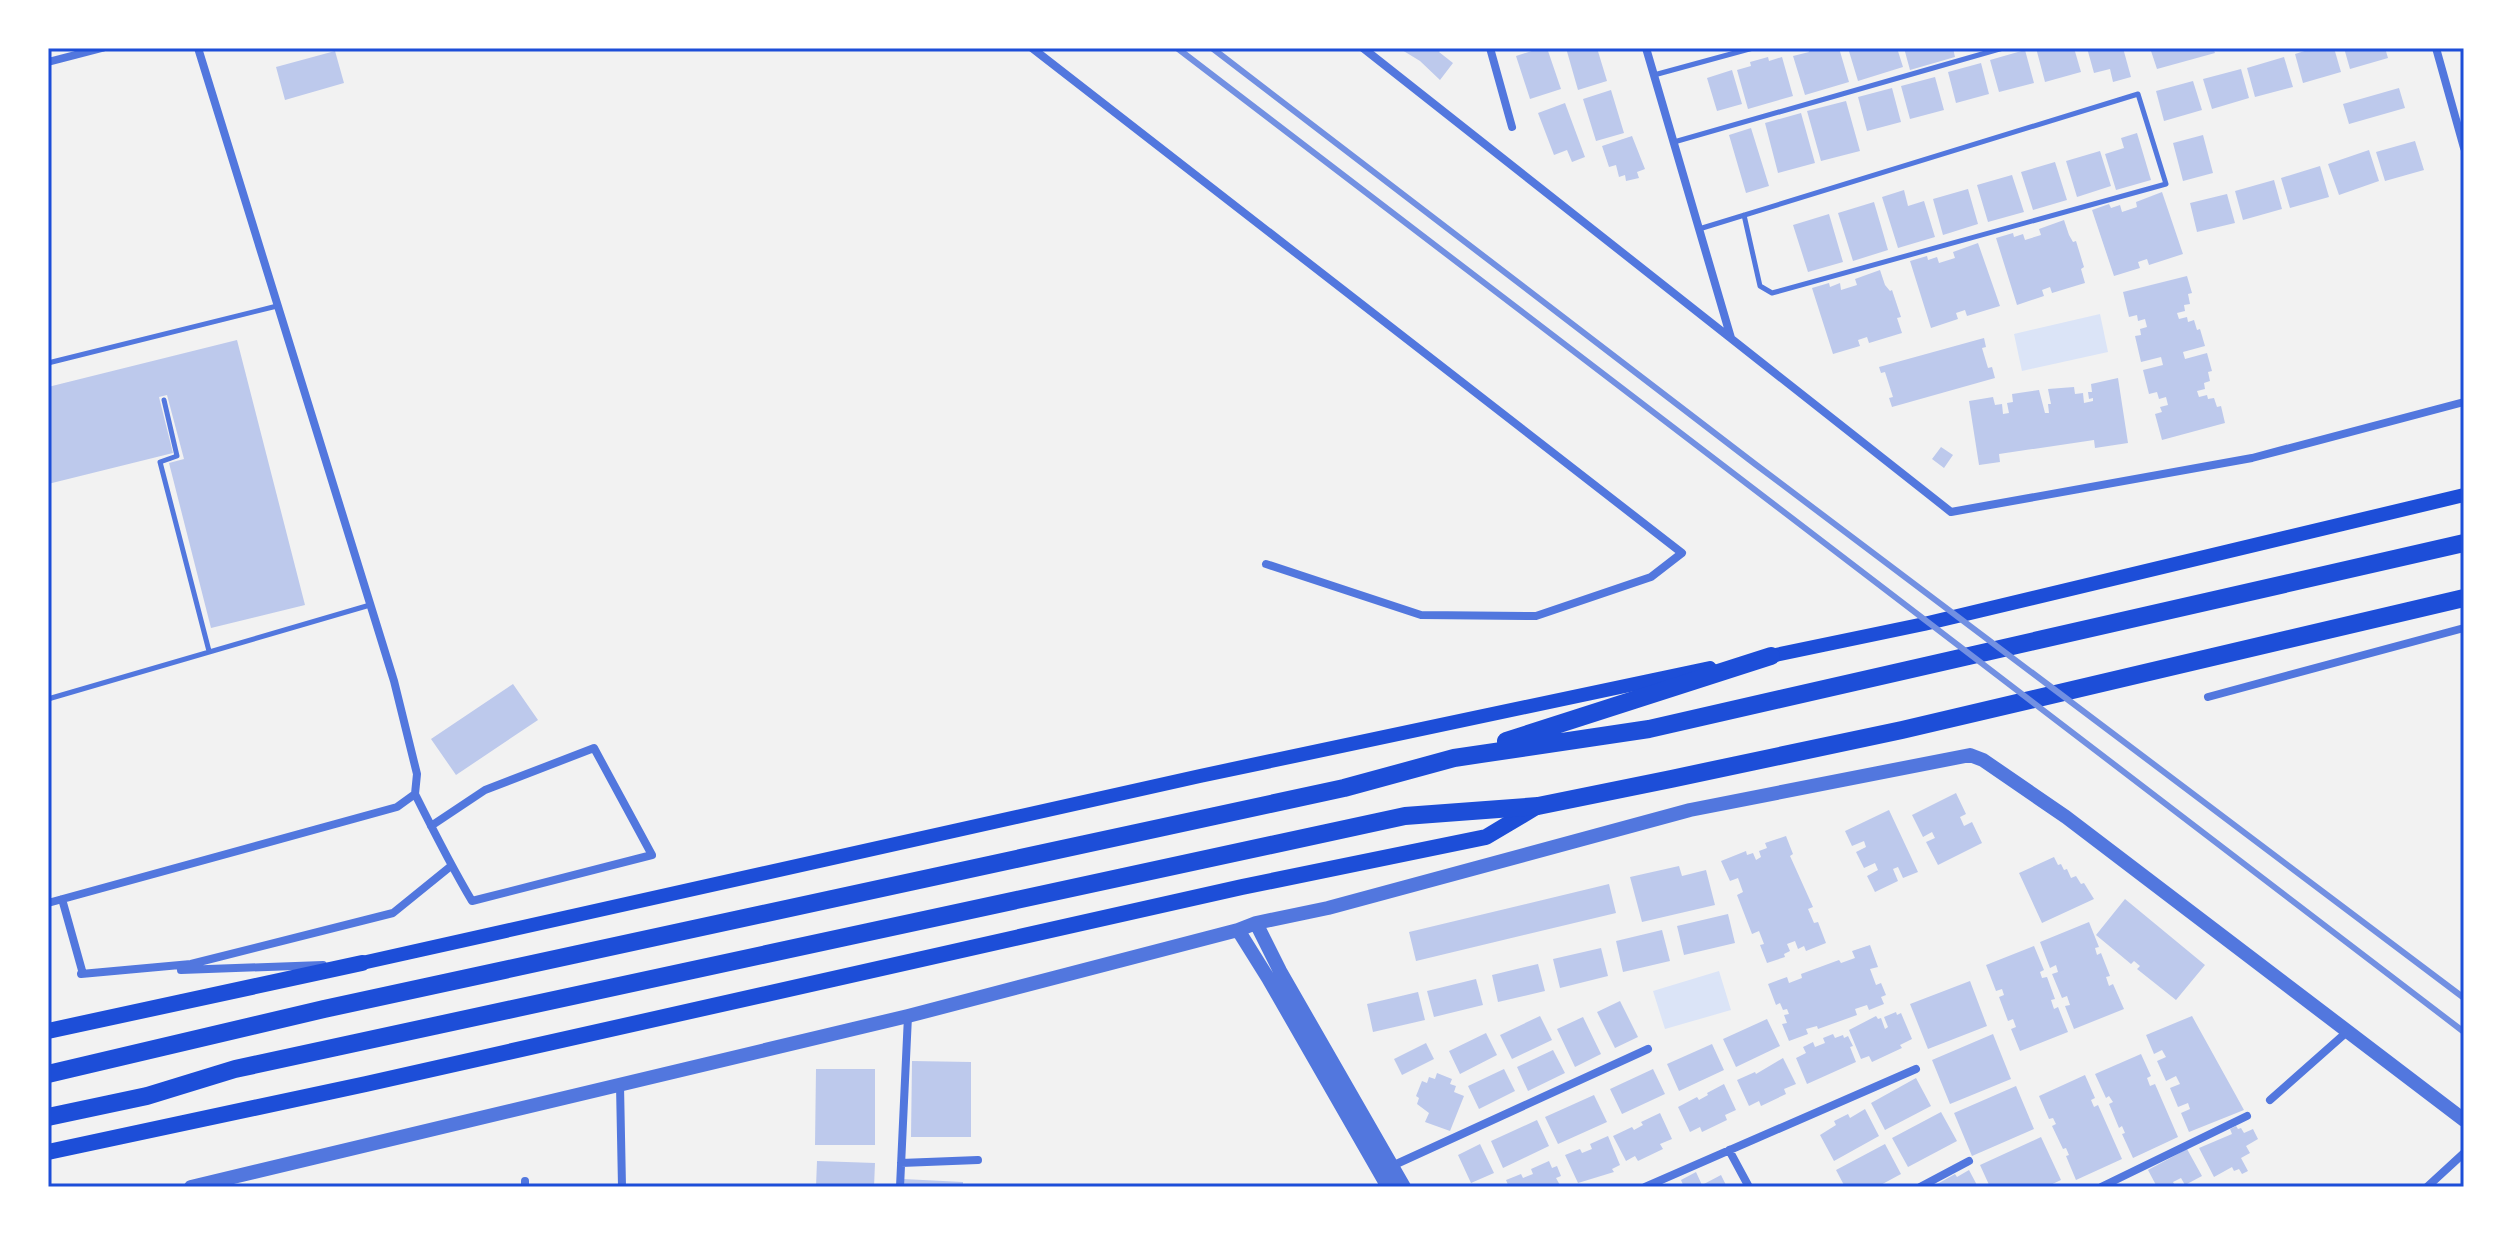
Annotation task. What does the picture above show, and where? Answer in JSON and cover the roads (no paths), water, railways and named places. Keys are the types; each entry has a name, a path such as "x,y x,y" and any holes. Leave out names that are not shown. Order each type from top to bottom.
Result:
{"highway":[{"path":"1454,758 1649,729 2464,543"},
{"path":"48,1117 147,1096 250,1066 1405,816 1538,806 1902,730 2464,598"},
{"path":"48,1074 324,1009 1344,788 1454,758 1771,656"}],"main road":[{"path":"48,1031 1215,773 1924,624 2464,495"},
{"path":"48,1152 1196,897 1486,837 1538,806"}],"street":[{"path":"48,62 102,48"},
{"path":"198,48 394,681 417,774 415,794 431,826 451,866 472,901 652,855 594,748 485,790 431,826"},
{"path":"1032,48 1682,553 1651,577 1536,616 1421,615 1266,564"},
{"path":"1363,48 1951,512 2252,458 2464,402"},
{"path":"1490,48 1512,127"},
{"path":"1646,48 1731,338"},
{"path":"2436,48 2464,148"},
{"path":"2208,697 2464,628"},
{"path":"191,1187 908,1016 1256,923 1328,908 1690,810 1970,755 1983,760 2066,817 2464,1120"},
{"path":"48,903 397,807 415,794"},
{"path":"81,974 191,964 393,913 451,866"},
{"path":"62,899 81,974"},
{"path":"1256,923 1280,971 1404,1187"},
{"path":"1238,930 1388,1187"},
{"path":"81,974 362,963"},
{"path":"900,1187 908,1016"},
{"path":"2270,1100 2348,1031"},
{"path":"1392,1166 1648,1049"},
{"path":"1645,1187 1916,1069"},
{"path":"620,1085 622,1187"},
{"path":"2101,1187 2247,1116"},
{"path":"1729,1150 1749,1187"},
{"path":"2427,1187 2464,1153"},
{"path":"901,1163 978,1160"},
{"path":"1920,1187 1969,1161"}],"lane":[{"path":"1653,75 1753,48"},
{"path":"1674,142 2003,48"},
{"path":"1699,229 1744,215 2138,94 2166,184 1772,293 1760,286 1744,215"},
{"path":"48,363 278,306"},
{"path":"164,400 177,456 160,462 209,651"},
{"path":"48,699 371,605"}],"railway":[{"path":"1177,48 2464,1032"},
{"path":"1212,48 1755,464 2464,998"}]}
